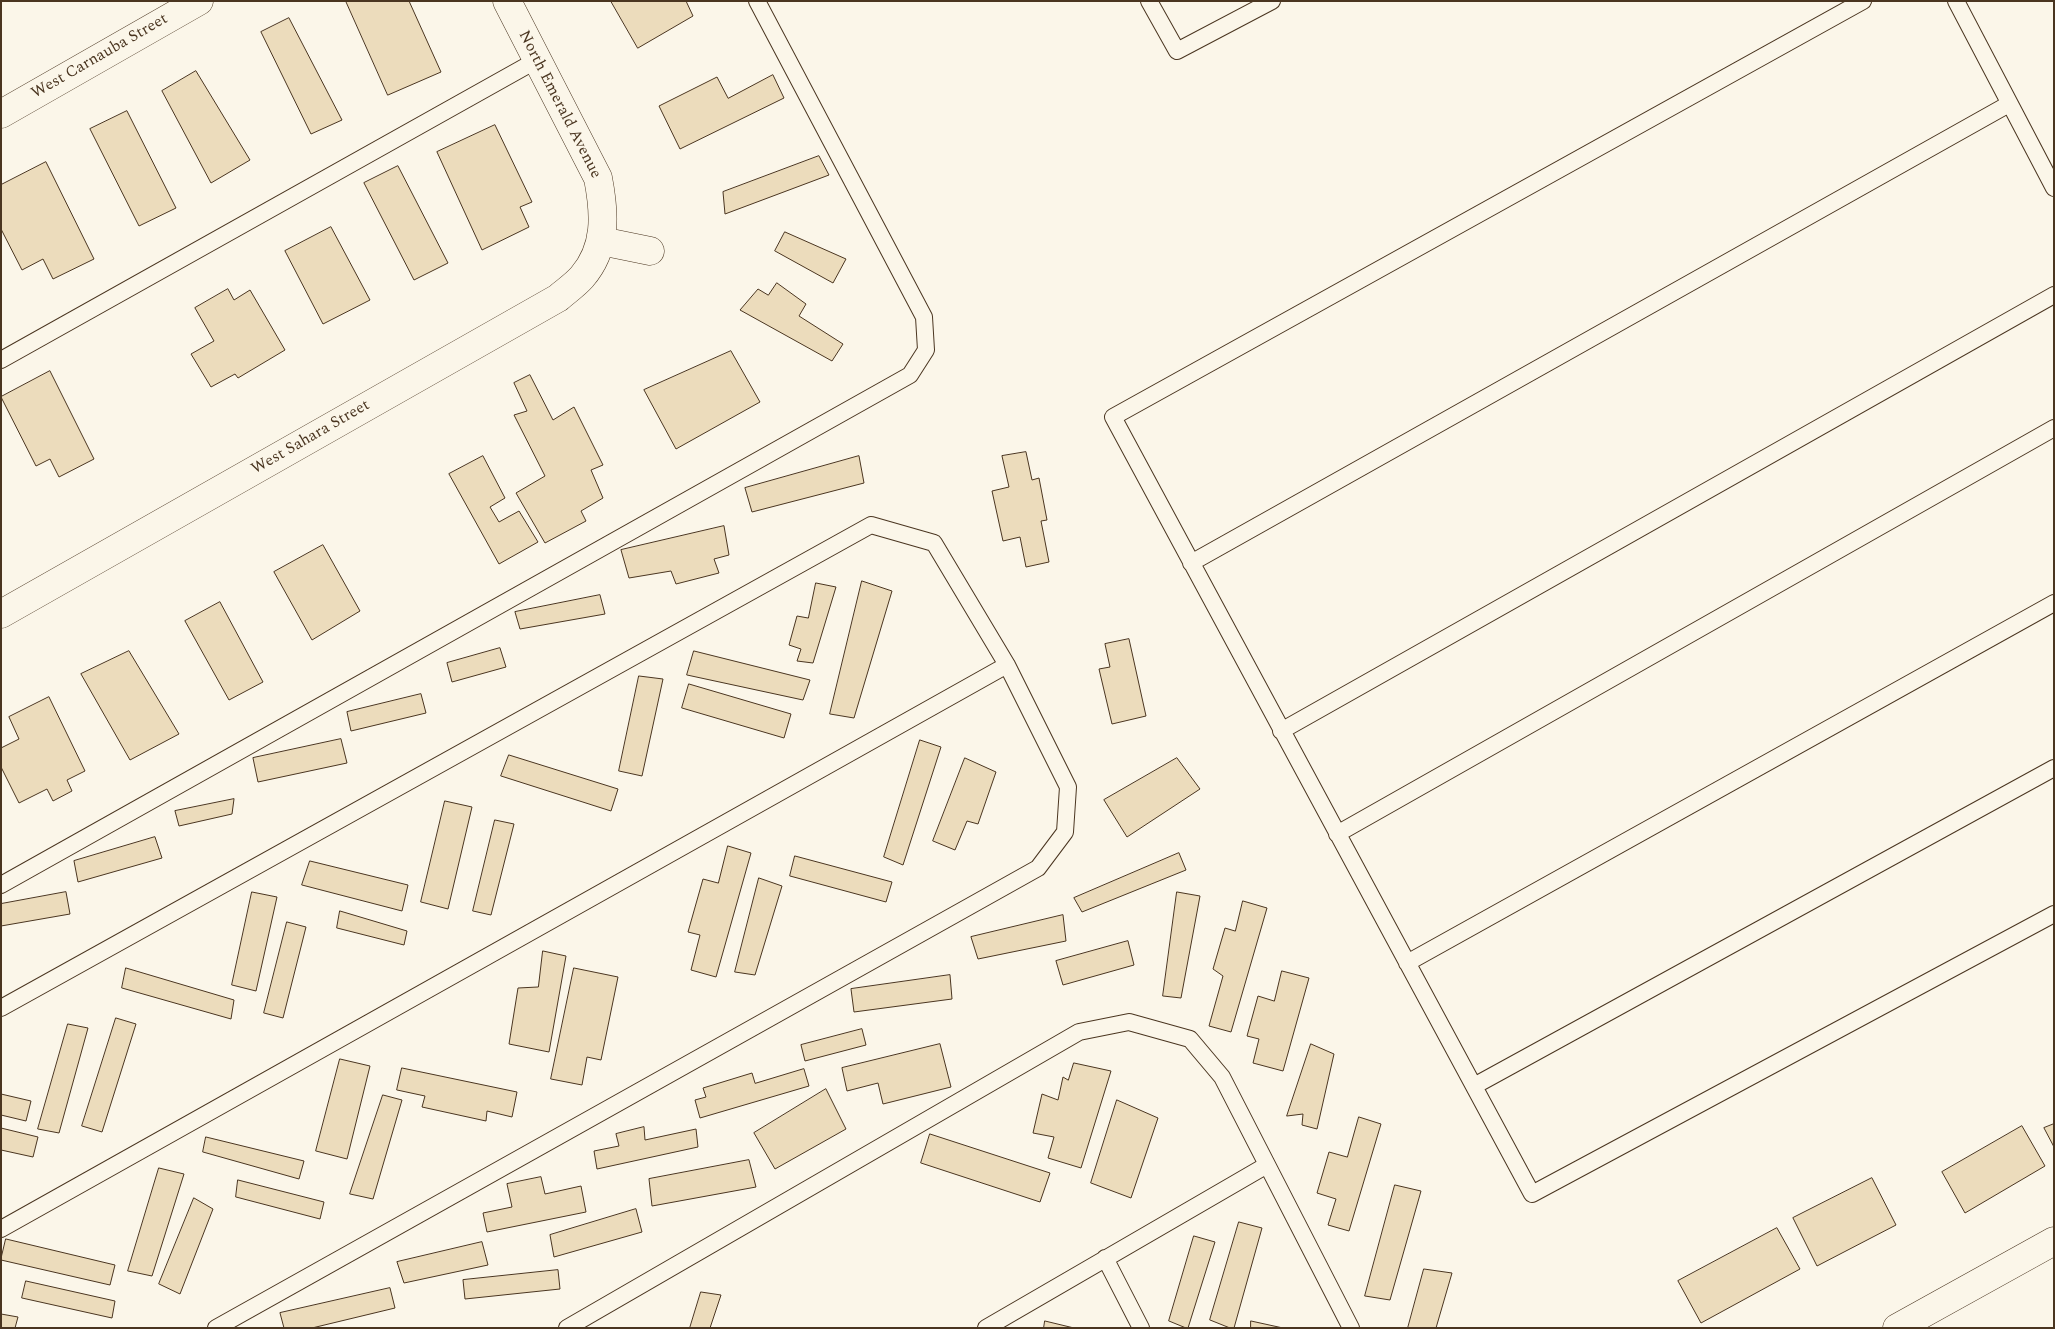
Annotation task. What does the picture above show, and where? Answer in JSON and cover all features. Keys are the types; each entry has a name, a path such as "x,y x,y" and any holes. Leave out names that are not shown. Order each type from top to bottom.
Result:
{"street":[{"name":"West Carnauba Street","path":"1,114 200,1"},
{"name":"North Emerald Avenue","path":"507,1 598,178 604,206 601,241"},
{"path":"601,241 650,250"},
{"name":"West Sahara Street","path":"1,614 558,298 582,277 596,254 601,241"},
{"path":"1896,1328 2054,1241"}],"lane":[{"path":"1,885 910,375 926,350 924,317 757,1"},
{"path":"1148,1 1177,51 1272,1"},
{"path":"1863,1 1113,417 1532,1194 2054,914"},
{"path":"1956,1 2054,188"},
{"path":"1,360 537,60"},
{"path":"1191,563 2009,104"},
{"path":"1282,731 2054,295"},
{"path":"1338,834 2054,428"},
{"path":"1,1008 871,525 934,543 1007,665 1068,787 1065,832 1038,868 216,1328"},
{"path":"1407,962 2054,603"},
{"path":"1,1229 1007,665"},
{"path":"1474,1086 2054,768"},
{"path":"567,1328 1079,1032 1129,1022 1190,1039 1222,1077 1351,1328"},
{"path":"986,1328 1267,1165"},
{"path":"1105,1258 1141,1328"}],"building":[{"path":"346,1 409,1 441,72 388,95"},
{"path":"611,1 686,1 693,16 638,48"},
{"path":"289,18 342,120 311,134 261,32"},
{"path":"196,71 250,160 211,183 162,91"},
{"path":"773,75 784,98 680,149 659,106 717,77 728,98"},
{"path":"127,111 176,208 139,226 90,129"},
{"path":"495,125 532,202 520,207 529,227 482,250 437,152"},
{"path":"819,156 829,175 725,214 723,192"},
{"path":"46,162 94,259 53,279 43,259 22,270 1,229 1,185"},
{"path":"398,166 448,263 414,280 364,183"},
{"path":"331,227 370,300 323,324 285,251"},
{"path":"785,232 846,259 833,283 775,251"},
{"path":"777,283 806,304 799,316 843,344 832,361 740,310 758,289 768,295"},
{"path":"228,289 234,300 250,290 285,350 238,378 235,374 211,387 191,354 214,341 195,308"},
{"path":"731,351 760,402 676,449 644,390"},
{"path":"50,371 94,459 59,477 50,459 36,466 1,397"},
{"path":"530,375 553,420 574,407 603,465 591,470 603,498 581,511 586,521 545,543 516,493 545,476 514,415 527,411 514,383"},
{"path":"1026,452 1032,480 1039,478 1047,520 1041,521 1049,562 1026,567 1020,537 1003,541 992,491 1009,487 1002,456"},
{"path":"483,456 505,498 490,507 499,522 519,511 538,542 499,564 449,474"},
{"path":"859,456 864,483 752,512 745,488"},
{"path":"724,526 729,555 714,559 719,573 676,584 671,571 629,578 621,550"},
{"path":"323,545 360,611 312,640 274,572"},
{"path":"862,581 892,591 854,718 830,714"},
{"path":"816,583 836,587 813,663 797,661 801,649 789,645 797,616 808,618"},
{"path":"600,595 605,614 520,629 515,612"},
{"path":"220,602 263,682 229,700 185,621"},
{"path":"1129,639 1146,716 1112,724 1099,669 1110,667 1105,644"},
{"path":"500,648 506,667 452,682 447,663"},
{"path":"129,651 179,734 130,760 81,674"},
{"path":"694,651 810,680 803,700 687,675"},
{"path":"639,676 663,679 642,776 619,771"},
{"path":"689,684 791,714 784,738 682,708"},
{"path":"421,694 426,713 351,731 347,712"},
{"path":"49,697 85,771 67,780 72,791 53,801 47,789 19,803 1,767 1,748 19,739 9,717"},
{"path":"341,739 347,763 258,782 253,758"},
{"path":"920,740 941,747 903,865 884,857"},
{"path":"509,755 618,789 611,811 501,776"},
{"path":"965,758 996,772 978,824 967,821 955,850 933,841"},
{"path":"1177,758 1200,789 1127,837 1104,800"},
{"path":"234,799 232,814 179,826 175,811"},
{"path":"445,801 472,807 448,909 421,902"},
{"path":"495,820 514,824 491,915 473,911"},
{"path":"155,837 162,858 78,882 74,861"},
{"path":"728,846 751,853 716,977 691,970 700,935 688,932 703,879 718,883"},
{"path":"1179,853 1186,870 1082,912 1074,898"},
{"path":"795,856 892,882 886,902 790,876"},
{"path":"310,861 408,885 402,911 302,885"},
{"path":"759,878 782,886 755,975 735,972"},
{"path":"66,892 70,914 1,926 1,904"},
{"path":"252,892 277,897 256,991 232,985"},
{"path":"1177,892 1200,896 1181,998 1163,996"},
{"path":"1243,901 1267,908 1231,1032 1209,1026 1223,976 1213,969 1225,928 1235,931"},
{"path":"340,911 407,931 404,945 337,928"},
{"path":"1063,915 1066,941 978,959 971,937"},
{"path":"287,922 306,927 283,1018 264,1013"},
{"path":"1128,941 1134,965 1063,985 1056,961"},
{"path":"543,951 566,956 549,1052 509,1044 518,988 538,987"},
{"path":"126,968 234,1000 231,1019 122,988"},
{"path":"574,968 618,977 601,1060 587,1057 582,1085 551,1079"},
{"path":"1282,971 1309,978 1283,1071 1253,1063 1259,1039 1247,1036 1258,996 1274,1001"},
{"path":"950,975 952,999 854,1012 851,989"},
{"path":"116,1018 136,1024 102,1132 82,1126"},
{"path":"68,1024 88,1028 59,1133 38,1129"},
{"path":"862,1029 866,1045 805,1061 801,1045"},
{"path":"940,1044 951,1087 883,1104 878,1083 847,1091 842,1068"},
{"path":"1311,1044 1334,1054 1317,1129 1302,1125 1303,1114 1287,1116"},
{"path":"340,1059 370,1066 347,1159 316,1151"},
{"path":"1074,1063 1111,1071 1081,1168 1048,1158 1054,1137 1033,1133 1042,1094 1058,1100 1063,1077 1068,1080"},
{"path":"402,1068 517,1092 512,1117 487,1111 486,1121 422,1107 425,1096 397,1090"},
{"path":"804,1069 809,1086 700,1118 695,1100 706,1097 703,1088 752,1073 755,1083"},
{"path":"826,1089 846,1129 775,1169 754,1133"},
{"path":"1,1094 31,1101 26,1121 1,1115"},
{"path":"383,1095 402,1100 373,1199 350,1194"},
{"path":"1117,1100 1158,1118 1131,1198 1091,1183"},
{"path":"1359,1117 1381,1124 1349,1231 1328,1225 1336,1199 1317,1193 1329,1152 1347,1157"},
{"path":"2054,1124 2054,1147 2044,1128"},
{"path":"2022,1126 2045,1166 1965,1213 1942,1172"},
{"path":"644,1127 645,1140 696,1129 698,1147 597,1169 594,1151 619,1146 616,1134"},
{"path":"1,1128 38,1137 33,1157 1,1150"},
{"path":"930,1134 1050,1173 1040,1202 921,1163"},
{"path":"206,1137 304,1161 299,1179 203,1152"},
{"path":"749,1160 756,1187 652,1206 649,1179"},
{"path":"159,1168 184,1174 152,1276 128,1271"},
{"path":"541,1177 545,1194 581,1186 586,1212 487,1232 483,1213 512,1207 507,1184"},
{"path":"1872,1178 1896,1225 1817,1266 1793,1218"},
{"path":"238,1180 324,1202 320,1219 236,1197"},
{"path":"1395,1185 1421,1191 1390,1300 1365,1296"},
{"path":"194,1198 213,1209 180,1294 159,1284"},
{"path":"636,1209 642,1232 554,1257 550,1235"},
{"path":"1239,1222 1262,1228 1234,1328 1230,1328 1210,1320"},
{"path":"1777,1228 1800,1269 1701,1323 1678,1281"},
{"path":"1194,1236 1215,1242 1188,1328 1186,1328 1169,1321"},
{"path":"6,1239 115,1265 110,1285 1,1260"},
{"path":"482,1242 488,1265 404,1283 397,1262"},
{"path":"1424,1269 1452,1273 1436,1328 1408,1328"},
{"path":"558,1270 560,1289 465,1299 463,1280"},
{"path":"26,1281 115,1301 112,1318 22,1298"},
{"path":"390,1288 395,1308 312,1328 284,1328 280,1313"},
{"path":"701,1292 721,1295 710,1328 690,1328"},
{"path":"1,1314 18,1317 15,1328 1,1328"},
{"path":"1045,1321 1074,1328 1044,1328"},
{"path":"1251,1321 1283,1328 1251,1328"}]}
